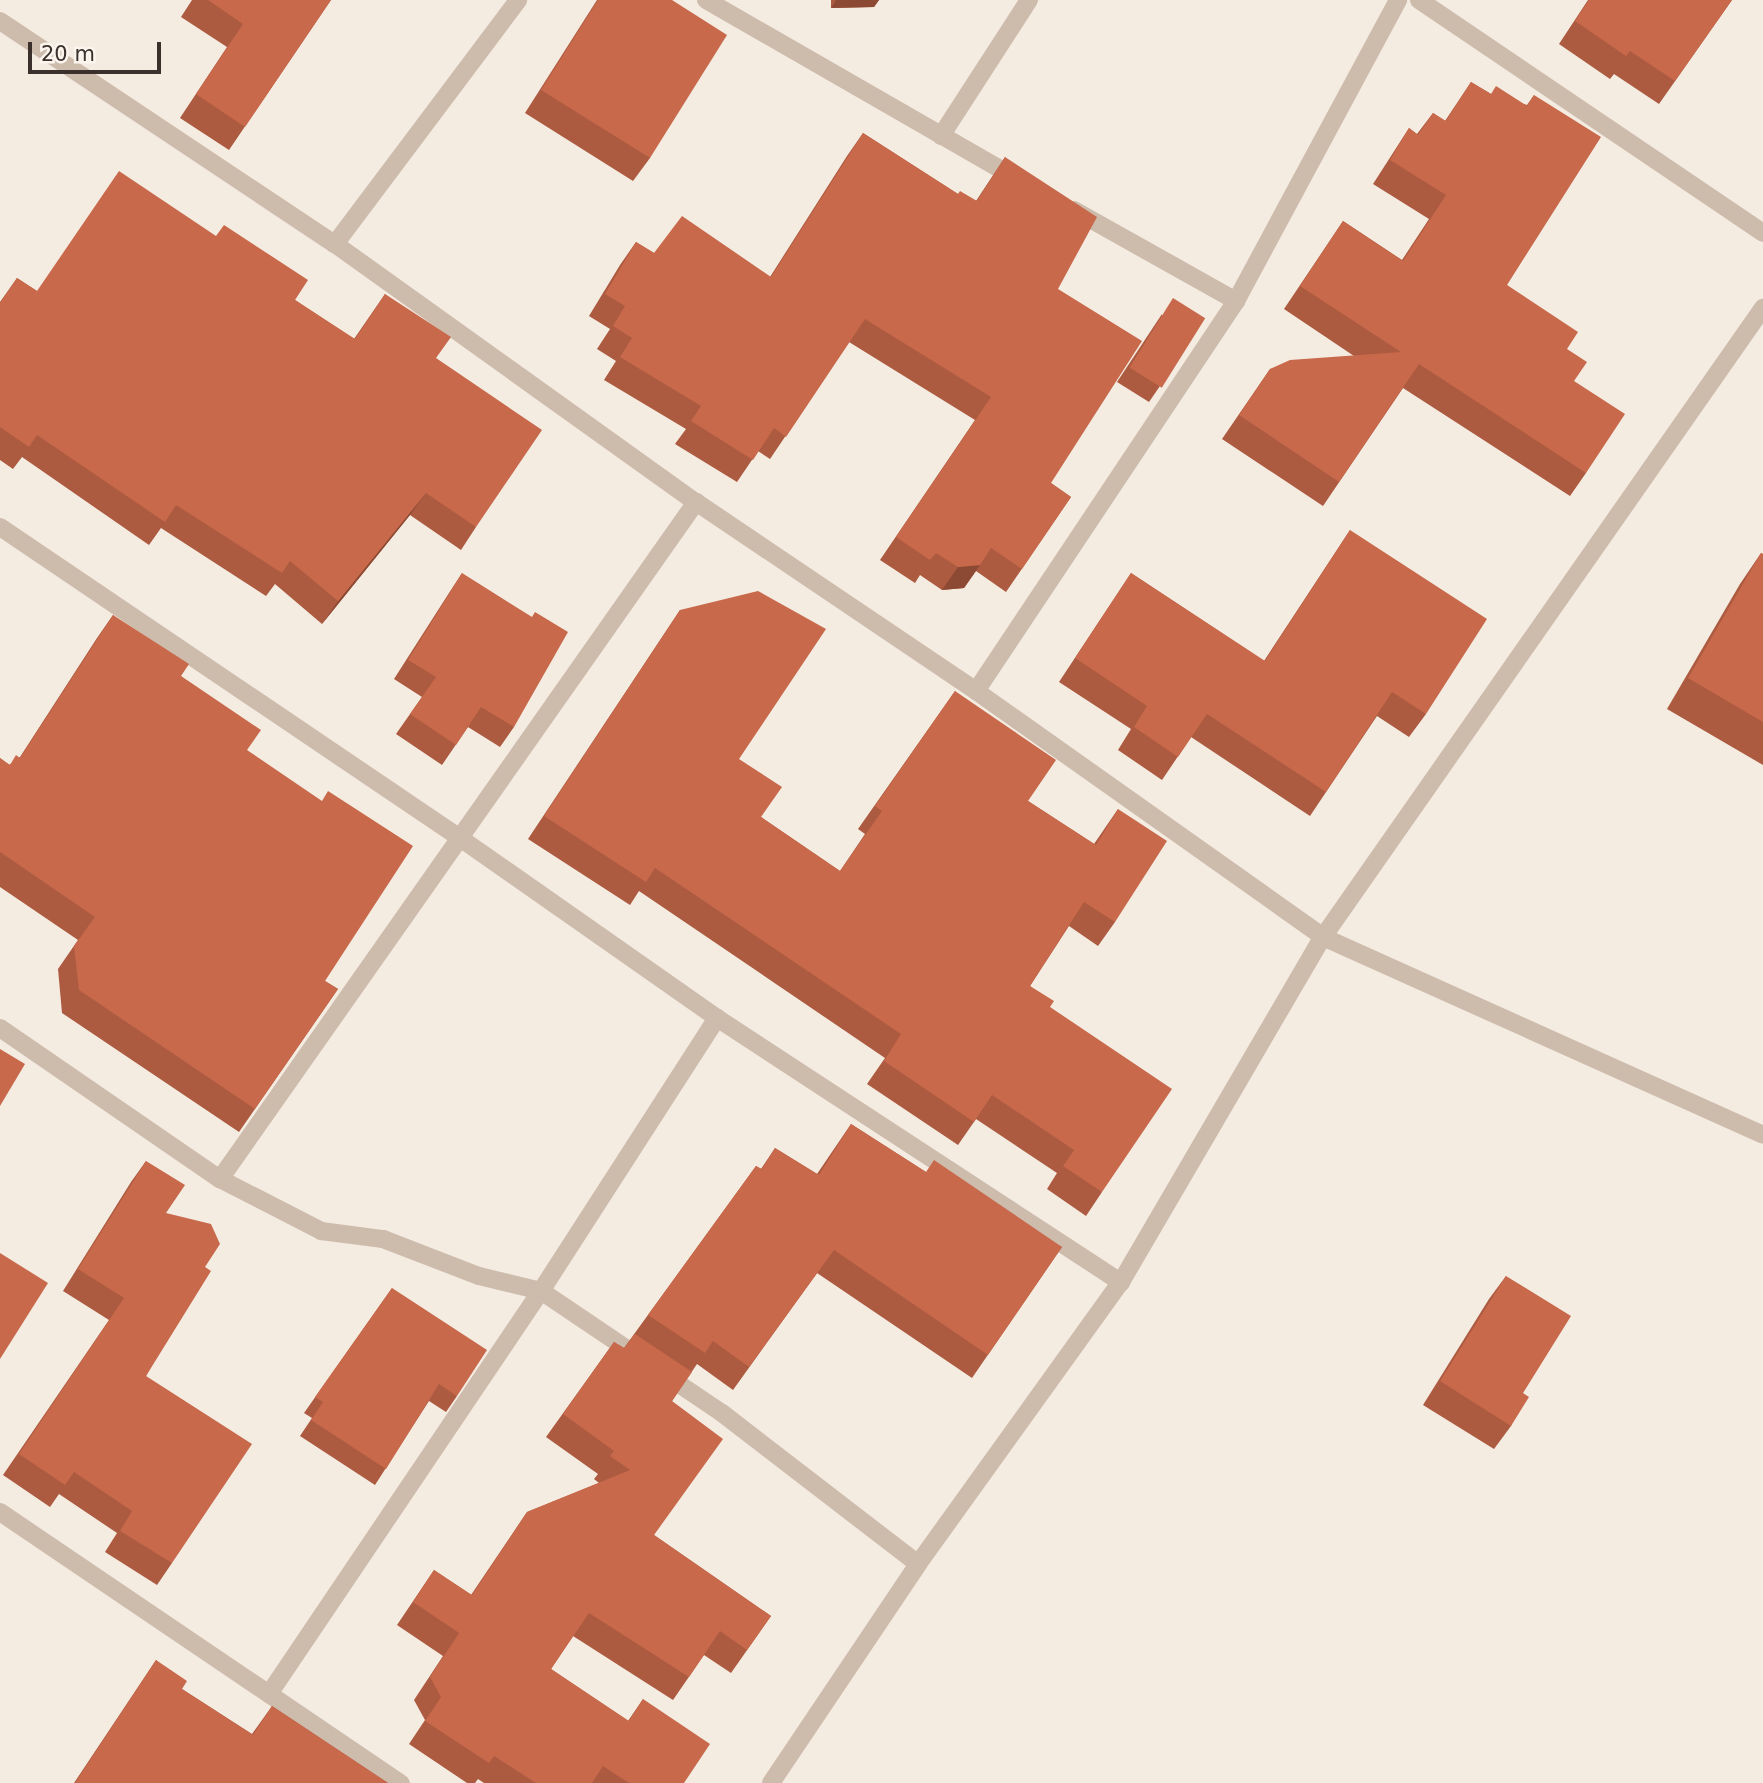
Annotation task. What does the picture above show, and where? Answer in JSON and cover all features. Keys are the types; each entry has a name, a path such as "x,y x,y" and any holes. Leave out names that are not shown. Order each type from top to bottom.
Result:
{"street":[{"path":"335,244 518,0"},
{"path":"706,0 1035,189"},
{"path":"941,136 1030,0"},
{"path":"976,691 1236,301 1398,0"},
{"path":"1419,0 1763,233"},
{"path":"0,21 335,244 696,502 976,691 1323,937 1763,1135"},
{"path":"1059,202 1236,301"},
{"path":"771,1783 918,1563 1121,1282 1323,937 1763,308"},
{"path":"220,1179 696,502"},
{"path":"0,527 460,838 717,1017 1121,1282"},
{"path":"269,1694 541,1291 717,1017"},
{"path":"0,1028 220,1179 321,1231 383,1239 479,1276 541,1291 722,1413 918,1563"},
{"path":"0,1512 401,1783"}],"building":[{"path":"208,0 331,0 245,127 196,94 243,24"},
{"path":"598,0 672,0 727,35 650,158 541,90"},
{"path":"1589,0 1732,0 1675,81 1630,51 1626,56 1575,21"},
{"path":"1471,82 1491,94 1496,86 1527,106 1534,95 1601,137 1507,285 1578,332 1567,349 1587,362 1574,381 1625,414 1586,473 1419,364 1339,482 1239,415 1270,369 1290,360 1401,352 1300,286 1343,221 1403,261 1446,195 1390,160 1409,128 1418,135 1433,113 1446,121"},
{"path":"863,133 958,194 960,191 977,201 1005,157 1097,217 1058,289 1142,341 1051,483 1071,497 1022,569 991,548 980,565 958,567 936,553 930,560 896,537 991,397 865,319 786,437 774,428 753,460 691,421 701,406 620,357 632,338 613,326 625,306 605,294 636,242 654,253 682,216 771,277"},
{"path":"119,171 216,236 224,225 308,280 295,300 355,339 385,294 451,337 436,358 542,430 476,527 426,493 338,601 290,561 282,573 176,505 165,522 37,435 29,447 0,427 0,303 17,278 37,291"},
{"path":"1173,298 1205,318 1162,388 1130,368"},
{"path":"1350,530 1487,619 1426,714 1392,692 1326,792 1207,714 1178,757 1134,727 1147,706 1075,658 1131,573 1265,661"},
{"path":"1761,553 1763,554 1763,722 1688,678"},
{"path":"462,573 532,617 535,612 568,632 514,727 481,707 456,745 410,714 436,677 408,660"},
{"path":"758,591 826,629 739,759 782,787 761,817 840,871 882,811 875,806 955,691 1056,760 1028,801 1096,845 1118,809 1167,841 1115,922 1084,902 1030,986 1054,1001 1050,1007 1172,1089 1102,1192 1063,1166 1074,1150 992,1095 974,1122 884,1061 901,1034 655,868 646,882 544,816 680,610"},
{"path":"113,615 189,664 181,676 261,730 247,750 322,801 328,791 413,846 325,981 338,989 255,1109 79,990 74,946 95,917 0,852 0,758 10,765 16,755 20,758"},
{"path":"0,1049 25,1064 0,1106"},
{"path":"851,1124 926,1172 934,1160 1062,1247 988,1355 834,1250 749,1367 713,1341 705,1353 648,1315 756,1166 762,1169 775,1148 819,1175"},
{"path":"146,1161 185,1185 166,1213 211,1224 220,1244 205,1267 211,1271 146,1376 252,1444 172,1563 120,1531 132,1511 74,1472 65,1485 19,1454 124,1298 78,1269"},
{"path":"0,1253 48,1283 0,1359"},
{"path":"1506,1276 1571,1316 1523,1393 1529,1397 1511,1426 1440,1381"},
{"path":"392,1288 487,1350 457,1396 439,1384 386,1469 311,1420 323,1402 315,1397"},
{"path":"635,1334 692,1372 672,1401 723,1439 654,1535 771,1616 747,1650 720,1631 689,1677 589,1613 551,1669 629,1721 643,1699 710,1744 684,1783 629,1783 603,1766 592,1783 536,1783 494,1756 489,1763 425,1721 441,1697 430,1677 459,1633 413,1602 434,1570 472,1595 527,1512 630,1470 610,1456 614,1451 563,1414 614,1342 624,1348"},
{"path":"156,1660 187,1681 182,1689 253,1735 272,1706 388,1783 75,1783"}]}
